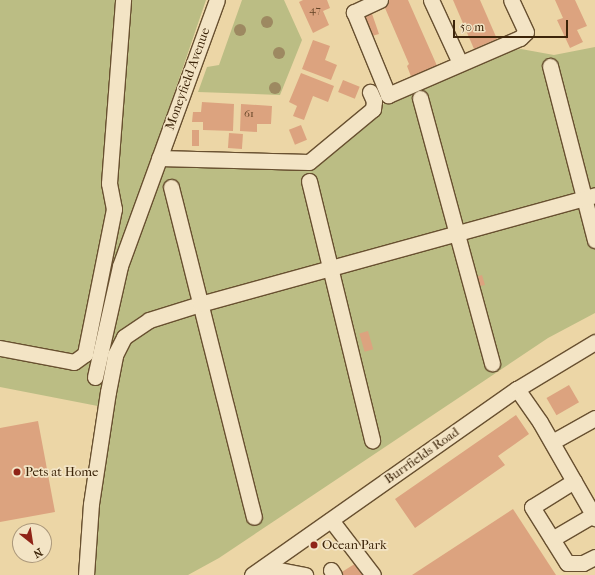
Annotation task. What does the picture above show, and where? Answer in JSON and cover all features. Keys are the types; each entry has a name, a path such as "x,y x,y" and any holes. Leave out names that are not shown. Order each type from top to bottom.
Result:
{"street":[{"path":"0,348 74,362 85,354 114,209 109,183 123,0"},
{"name":"Moneyfield Avenue","path":"95,377 120,266 217,0"},
{"path":"380,0 351,6 388,95 520,38 526,32 511,0"},
{"path":"433,1 460,63"},
{"path":"550,66 590,196 595,240"},
{"path":"159,158 309,162 373,109 374,101 370,92"},
{"path":"420,98 458,232 492,363"},
{"path":"309,181 372,440"},
{"path":"171,187 254,516"},
{"path":"86,575 91,504 115,355 124,337 149,320 200,304 590,196"},
{"name":"Burrfields Road","path":"258,571 518,389 594,345"},
{"path":"518,389 552,442 594,517 552,539"},
{"path":"552,442 595,418"},
{"path":"574,481 532,507 567,563 583,563 595,557"},
{"path":"331,520 373,575"},
{"path":"258,571 305,575"}],"green space":[{"path":"0,0 206,0 151,161 312,169 388,100 497,53 521,49 554,55 595,47 595,313 548,338 219,558 188,575 92,575 90,562 108,408 0,387"},
{"path":"242,0 284,0 302,40 280,95 198,92 207,67 219,65"}],"building":[{"path":"303,0 327,0 330,8 323,11 329,25 313,33 299,2"},
{"path":"408,0 438,68 412,79 407,66 409,64 382,1"},
{"path":"453,0 480,0 497,39 474,49"},
{"path":"555,0 575,0 587,26 577,30 583,42 570,48 557,20 563,18"},
{"path":"370,8 379,34 372,36 361,12"},
{"path":"313,40 330,46 325,60 337,65 331,80 302,69"},
{"path":"301,73 334,86 328,102 313,96 304,120 293,116 297,106 289,102"},
{"path":"343,80 360,87 355,99 338,92"},
{"path":"202,102 234,104 233,131 203,130 203,122 192,122 193,112 201,112"},
{"path":"241,104 272,106 271,124 257,124 257,132 240,131"},
{"path":"301,125 307,140 295,145 289,130"},
{"path":"192,130 199,130 199,146 192,146"},
{"path":"229,133 243,134 242,149 228,148"},
{"path":"482,275 485,285 475,287 473,278"},
{"path":"368,331 373,349 365,352 359,333"},
{"path":"569,385 579,402 556,415 546,398"},
{"path":"516,415 529,434 498,456 505,465 415,528 395,499"},
{"path":"38,421 55,512 0,522 0,428"},
{"path":"513,509 556,575 412,575"},
{"path":"361,560 371,575 337,575"}],"place":[{"name":"Pets at Home","path":"17,472"},
{"name":"Ocean Park","path":"314,545"}]}
